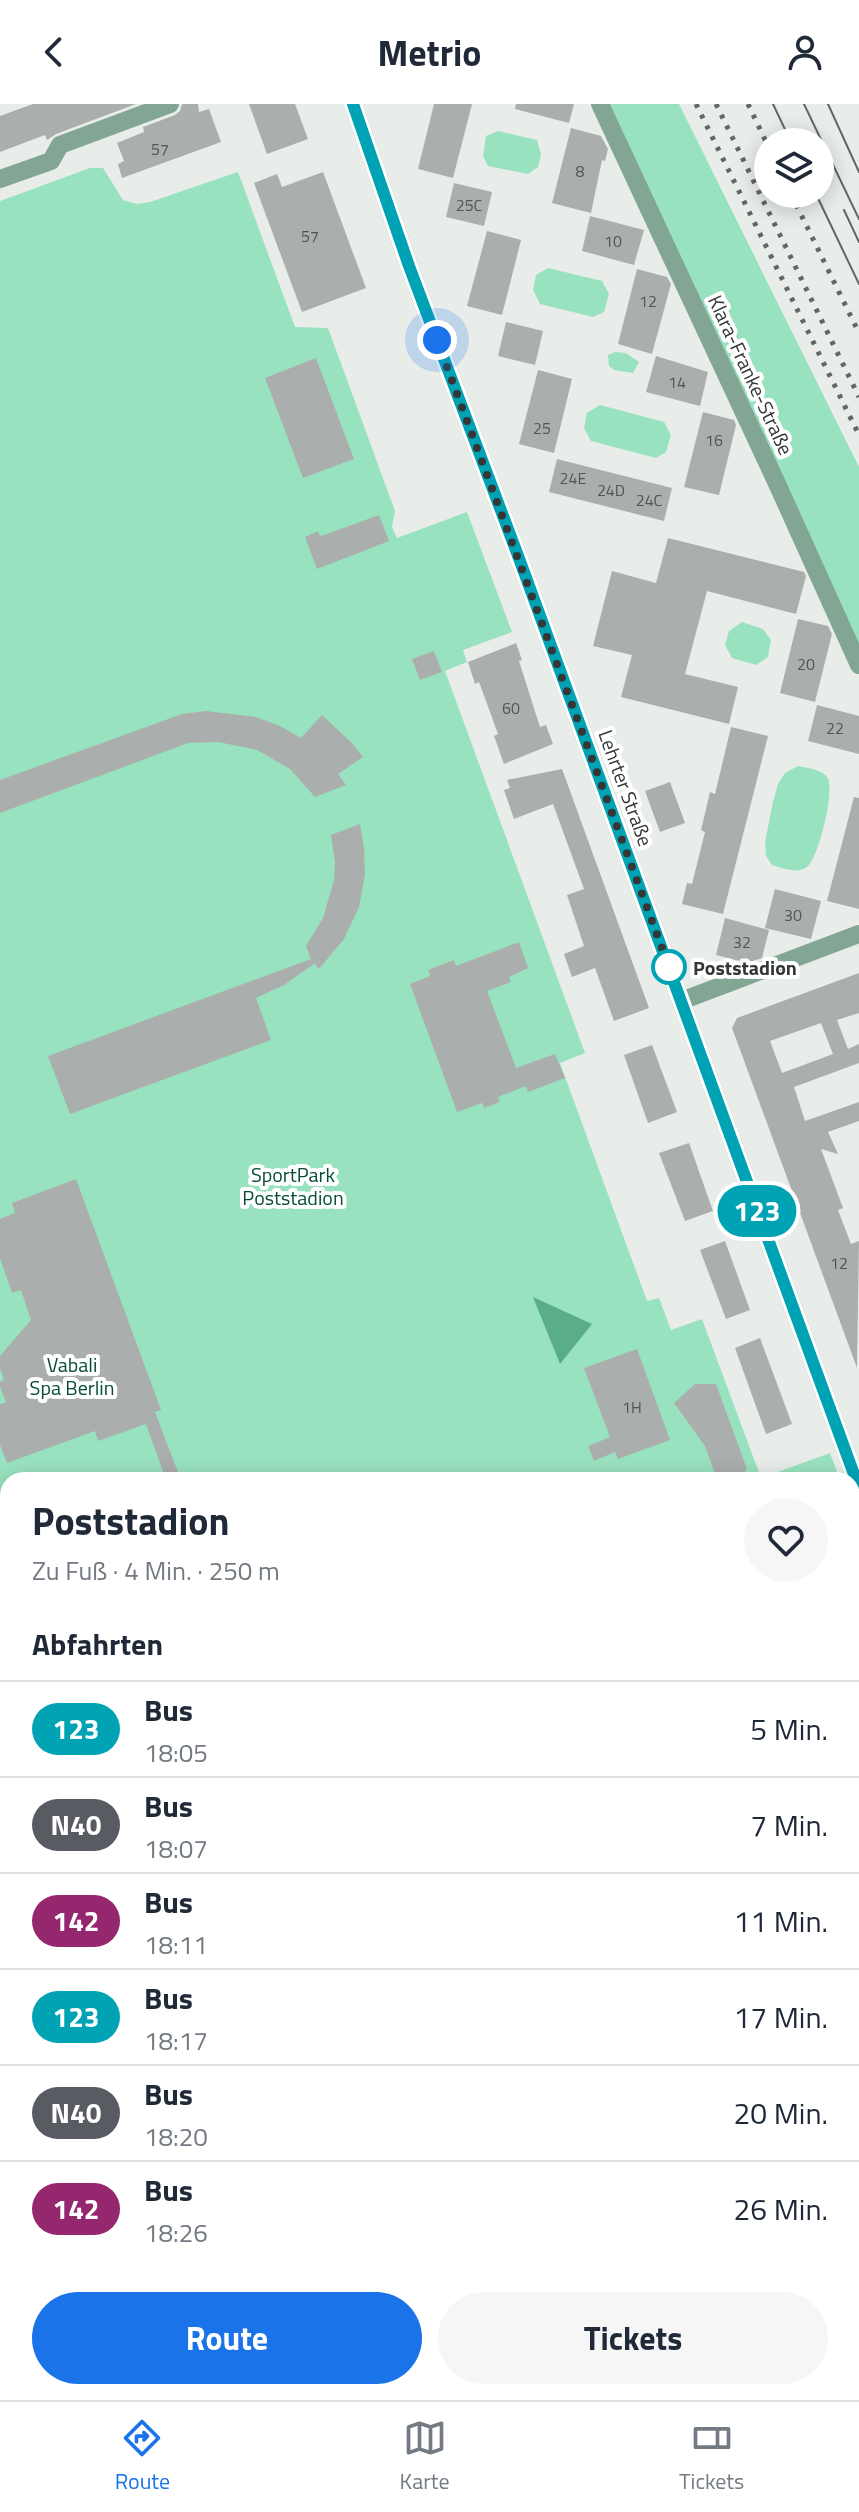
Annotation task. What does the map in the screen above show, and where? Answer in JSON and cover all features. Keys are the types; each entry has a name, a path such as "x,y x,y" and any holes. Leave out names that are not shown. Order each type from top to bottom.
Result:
{"street":[{"path":"0,179 51,161 60,145 170,104"},
{"name":"Lehrter Straße","path":"353,104 409,266 853,1472"},
{"name":"Klara-Franke-Straße","path":"600,104 859,665"},
{"path":"681,1001 859,934"}],"green space":[{"path":"606,104 679,104 859,467 859,652"},
{"path":"498,131 537,140 541,154 538,167 528,174 488,166 483,156 486,136"},
{"name":"SportPark Poststadion","path":"90,168 103,168 123,200 137,204 238,172 295,327 328,328 395,511 392,527 397,538 467,512 512,632 463,650 467,662 445,671 585,1053 560,1063 647,1301 659,1298 671,1330 702,1319 759,1472 0,1472 0,201"},
{"path":"548,268 602,281 609,294 604,312 593,317 540,304 533,290 536,275"},
{"path":"626,353 639,362 633,373 614,370 609,366 608,355"},
{"path":"600,405 664,422 671,435 666,452 656,458 591,441 584,428 587,413"},
{"path":"742,622 763,629 771,640 768,657 756,665 732,658 725,645 729,631"},
{"path":"798,766 824,774 829,784 829,794 817,849 808,866 795,870 772,865 766,856 765,842 778,784 785,773"},
{"name":"SportPark Poststadion","path":"830,1453 837,1472 778,1472"}],"shaded area":[{"path":"533,1297 592,1324 560,1364"}],"building":[{"path":"33,104 136,104 47,140 45,135 0,152 0,116"},
{"path":"182,104 198,104 199,112 209,109 221,142 122,178 118,164 124,161 117,143 144,132 143,127 175,115"},
{"path":"249,104 295,104 308,139 267,154"},
{"path":"434,104 472,104 453,178 418,169"},
{"path":"516,104 574,104 569,123 515,109"},
{"path":"571,128 601,136 608,149 605,161 602,160 591,213 552,203"},
{"path":"323,172 366,288 302,312 254,183 277,174 282,187"},
{"path":"454,183 492,192 484,226 446,217"},
{"path":"590,216 644,230 634,265 582,251"},
{"path":"487,231 521,240 502,315 467,306"},
{"path":"637,269 667,277 671,284 652,354 618,344"},
{"path":"506,322 543,331 535,365 498,356"},
{"path":"656,356 708,372 700,406 646,392"},
{"path":"316,358 354,459 303,478 265,378"},
{"path":"538,370 572,379 554,453 519,444"},
{"path":"703,412 734,420 736,425 719,495 684,487"},
{"path":"557,459 672,488 664,521 549,492"},
{"path":"379,515 389,541 317,569 305,537 318,531 320,536 327,534"},
{"path":"668,538 804,572 806,576 796,614 707,591 685,674 738,687 729,724 621,697 632,655 593,646 612,571 656,583"},
{"path":"798,619 828,626 832,634 815,702 780,693"},
{"path":"516,643 540,727 546,725 553,744 504,764 494,736 498,734 479,682 475,684 468,662"},
{"path":"434,651 442,672 420,680 412,659"},
{"path":"817,705 859,716 859,754 808,741"},
{"path":"206,711 256,717 301,738 322,715 363,757 338,774 346,785 315,797 290,769 257,750 218,742 188,743 0,813 0,780 182,714"},
{"path":"731,727 768,736 723,914 682,904 687,883 692,884 705,832 701,830 710,792 715,794"},
{"path":"562,769 649,1008 614,1021 595,968 572,977 564,954 584,946 567,895 584,889 553,804 514,819 504,790 510,788 507,780"},
{"path":"670,782 685,823 660,832 645,791"},
{"path":"854,797 859,798 859,909 827,901"},
{"path":"360,824 365,874 359,907 344,939 319,969 313,962 284,985 256,998 271,1040 70,1114 48,1056 311,959 306,946 323,918 334,880 331,835"},
{"path":"775,889 821,901 811,939 765,928"},
{"path":"725,918 769,930 762,958 747,963 716,955"},
{"path":"519,942 528,968 509,977 511,982 487,991 516,1068 555,1054 565,1078 528,1092 526,1086 498,1097 500,1102 484,1108 482,1103 457,1112 410,984 430,976 428,970 454,960 456,966"},
{"path":"859,973 859,1013 837,1020 848,1049 859,1044 859,1063 794,1087 805,1121 859,1102 859,1121 828,1132 838,1154 821,1149 843,1208 838,1210 851,1244 859,1241 857,1368 732,1028 737,1018","holes":["821,1023 833,1054 782,1073 770,1041"]},
{"path":"652,1045 677,1112 648,1123 624,1055"},
{"path":"689,1143 713,1211 685,1221 659,1153"},
{"name":"Vabali Spa Berlin","path":"76,1179 161,1410 155,1412 178,1472 163,1472 146,1424 98,1441 95,1431 7,1463 0,1445 0,1404 6,1402 0,1387 0,1382 4,1380 0,1356 31,1320 21,1290 12,1293 0,1258 0,1219 15,1213 12,1203"},
{"path":"725,1241 750,1310 726,1319 700,1250"},
{"path":"760,1338 792,1424 766,1434 735,1348"},
{"path":"637,1349 670,1440 618,1459 615,1452 594,1461 588,1446 610,1437 584,1368"},
{"path":"695,1384 716,1384 747,1469 744,1472 714,1472 705,1446 674,1403"}],"tram line":[{"path":"773,104 784,128"},
{"path":"804,104 859,219"},
{"path":"828,104 859,172"},
{"path":"823,208 859,284"},
{"path":"844,210 859,242"}],"railway":[{"path":"696,104 859,435"},
{"path":"716,104 859,397"},
{"path":"748,104 759,128"},
{"path":"798,208 859,333"}],"bus line":[{"name":"123","path":"353,104 409,266 853,1472"}],"place":[{"name":"Poststadion","path":"669,967"}],"route":[{"path":"437,340 669,967"}]}
